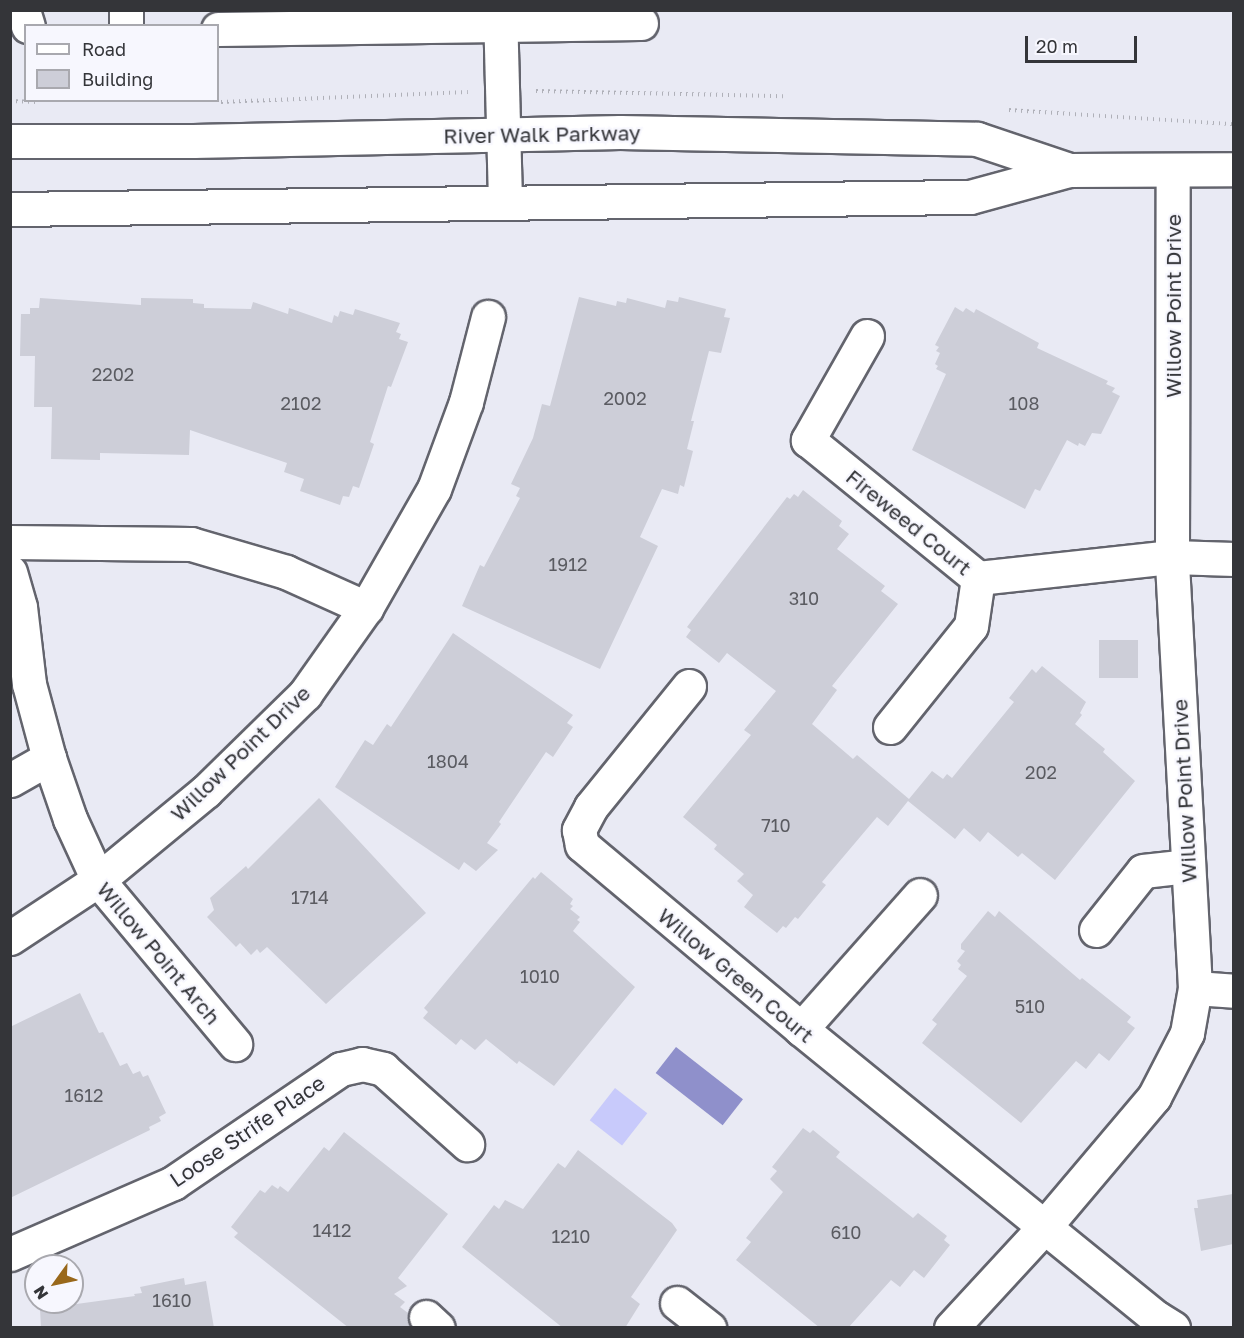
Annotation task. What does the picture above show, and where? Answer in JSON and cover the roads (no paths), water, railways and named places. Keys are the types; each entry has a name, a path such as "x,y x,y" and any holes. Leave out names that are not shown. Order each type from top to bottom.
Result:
{"street":[{"path":"219,29 501,18 600,17 641,23"},
{"path":"501,18 505,202"},
{"name":"River Walk Parkway","path":"10,141 193,141 620,132 977,139 1069,170"},
{"name":"River Walk Parkway","path":"10,209 970,198 1069,170 1233,169"},
{"name":"Willow Point Drive","path":"951,1328 1045,1226 1154,1097 1187,1033 1195,988 1172,557 1173,170"},
{"name":"Willow Point Drive","path":"10,938 98,880 206,791 305,694 366,608 434,489 466,402 488,316"},
{"name":"Fireweed Court","path":"867,336 808,441 978,578 1172,557 1233,559"},
{"path":"10,542 191,544 286,572 366,608"},
{"name":"Willow Point Arch","path":"10,572 20,607 29,684 49,758 70,819 98,880 235,1044"},
{"path":"890,727 971,626 978,578"},
{"name":"Willow Green Court","path":"689,686 591,807 579,831 582,844 801,1029 1157,1318 1173,1328"},
{"path":"10,780 49,758"},
{"path":"1096,930 1143,871 1187,866"},
{"path":"801,1029 920,895"},
{"path":"1195,988 1233,991"},
{"name":"Loose Strife Place","path":"10,1254 173,1183 341,1069 362,1064 383,1069 467,1144"},
{"path":"677,1303 709,1328"}]}
